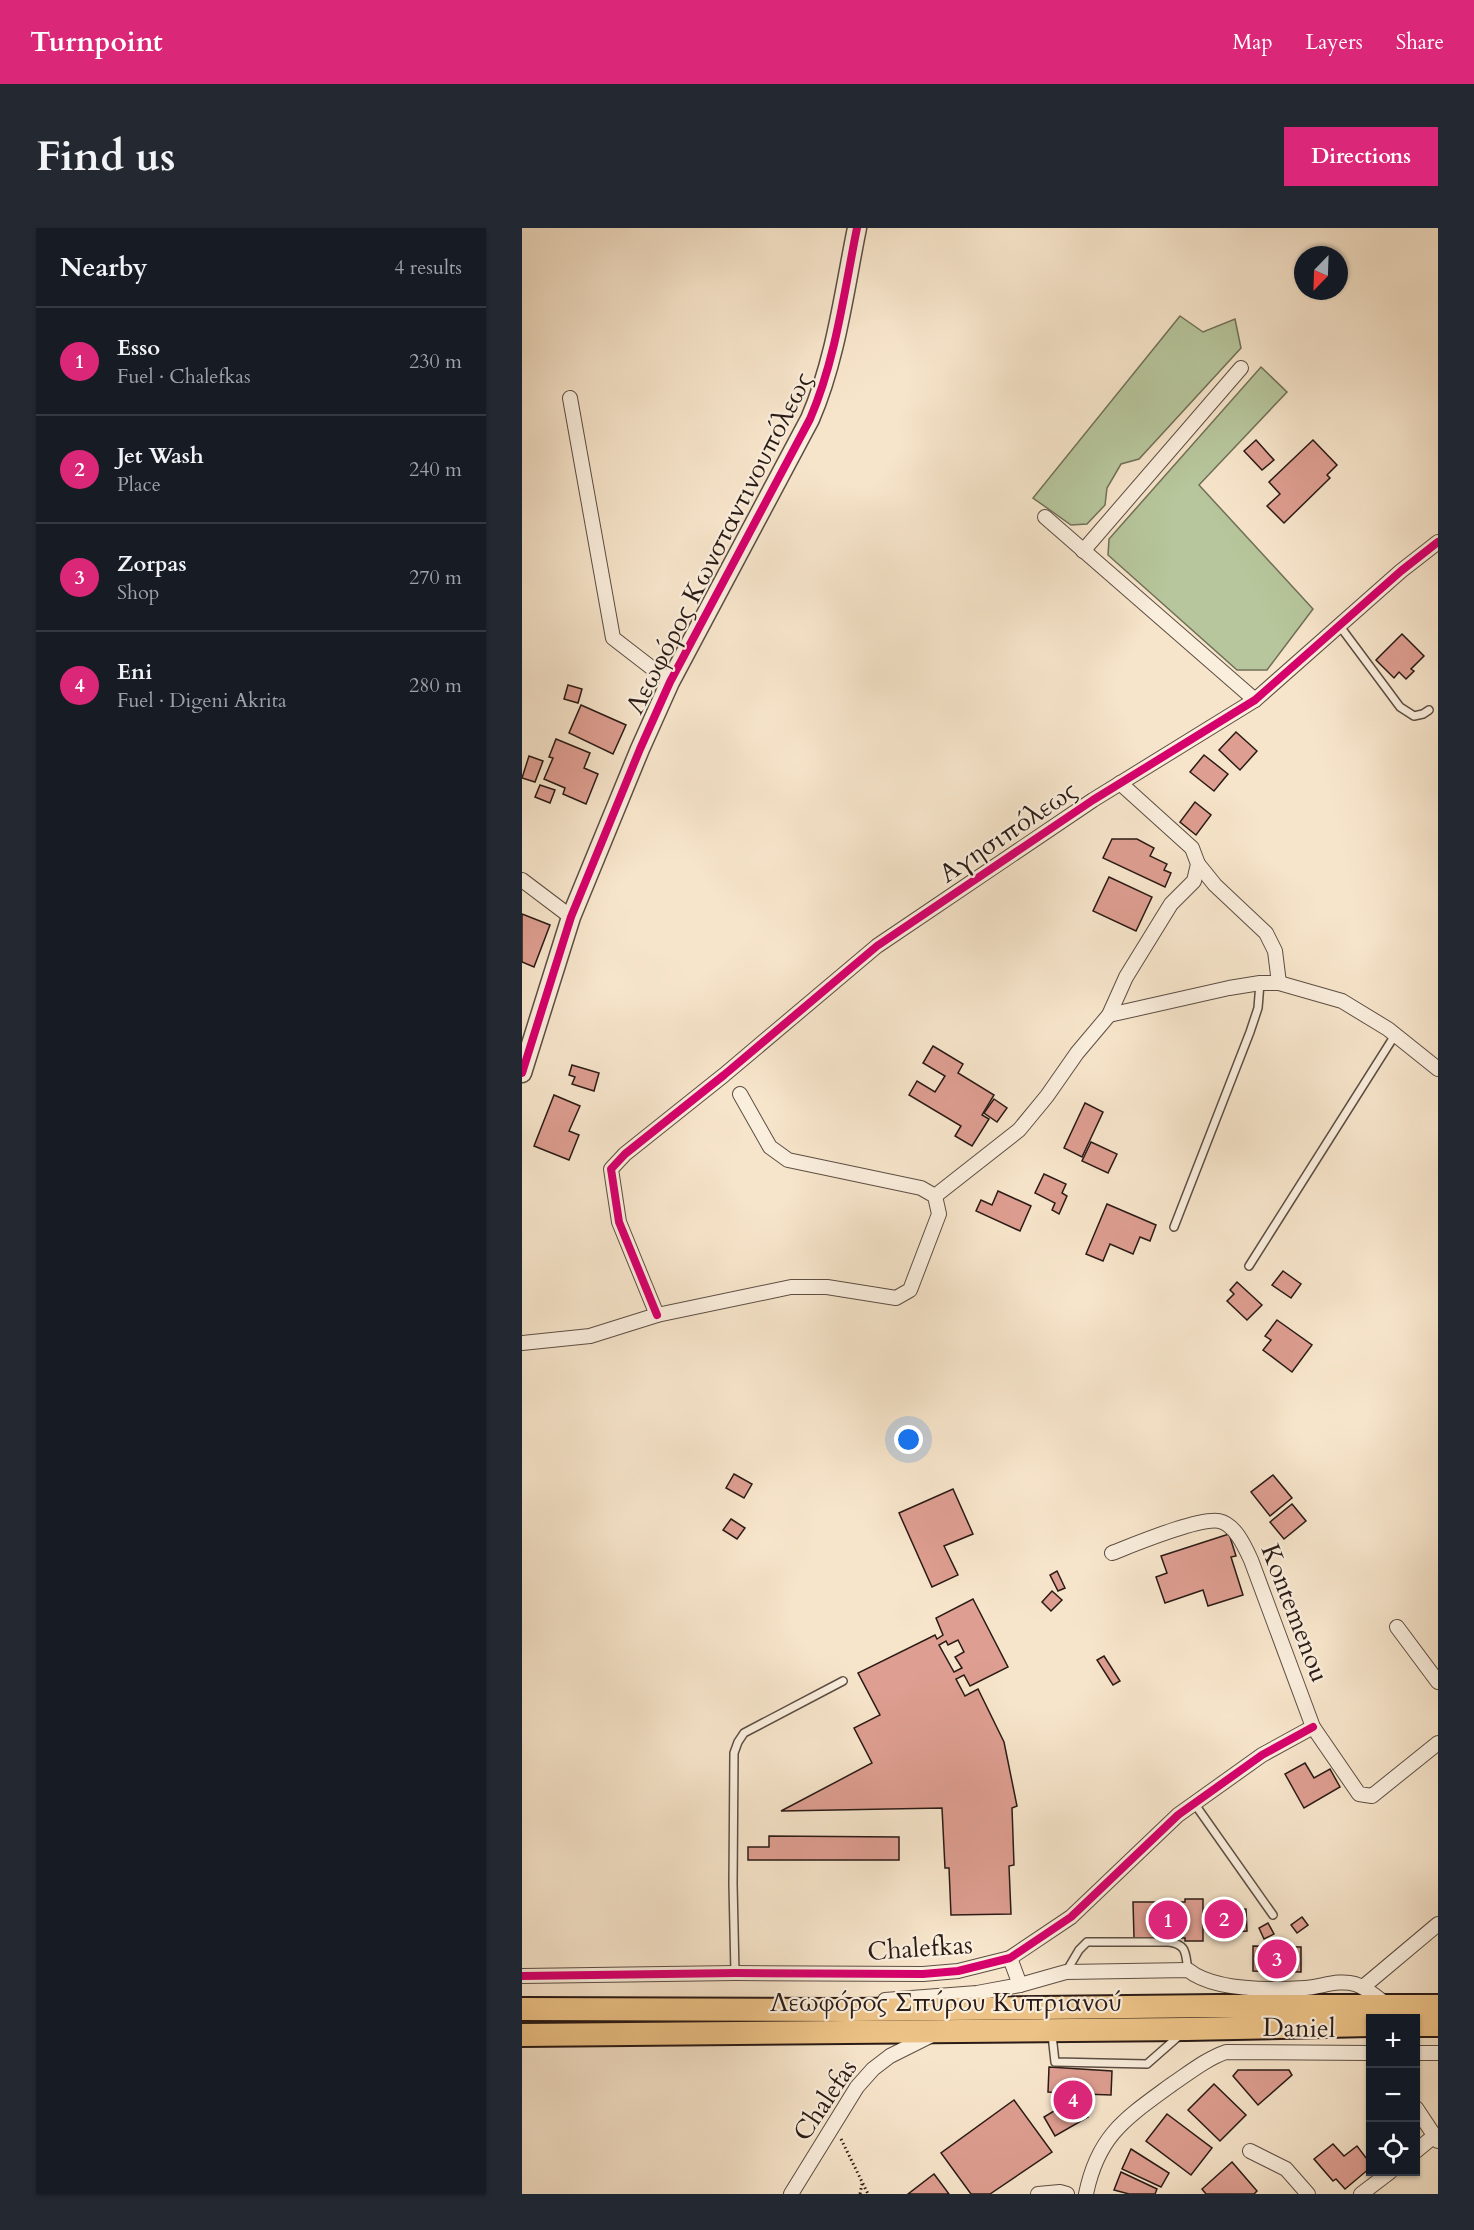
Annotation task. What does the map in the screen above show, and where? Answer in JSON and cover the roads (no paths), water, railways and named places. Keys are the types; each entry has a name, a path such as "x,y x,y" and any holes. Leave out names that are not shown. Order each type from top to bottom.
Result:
{"main road":[{"name":"Λεωφόρος Σπύρου Κυπριανού","path":"522,2009 850,2010 1438,2006"},
{"name":"Λεωφόρος Σπύρου Κυπριανού","path":"522,2035 1366,2025"},
{"path":"1420,2025 1438,2025"}],"street":[{"name":"Λεωφόρος Κωνσταντινουπόλεως","path":"522,1073 571,916 670,682 810,419 822,392 830,365 857,228"},
{"path":"1083,551 1241,368"},
{"path":"570,398 613,638 670,682"},
{"path":"1045,517 1255,700"},
{"name":"Αγησιπόλεως","path":"657,1314 619,1222 611,1170 625,1154 724,1075 877,946 1120,783 1255,700 1401,571 1438,542"},
{"path":"1120,783 1192,848 1198,864 1215,885 1266,933 1275,951 1280,982"},
{"path":"935,1196 1019,1130 1109,1014 1126,977 1171,904 1194,881 1198,864"},
{"path":"522,880 571,916"},
{"path":"1109,1014 1260,983 1280,982 1342,1001 1395,1035 1438,1069"},
{"path":"522,1343 590,1336 657,1314 791,1287 827,1287 896,1298 910,1290 939,1215 935,1196 921,1188 788,1160 770,1147 740,1094"},
{"name":"Kontemenou","path":"1112,1553 1192,1524 1219,1521 1230,1527 1241,1540 1251,1560 1313,1727 1359,1794 1372,1797 1438,1743"},
{"path":"1397,1627 1438,1682"},
{"name":"Chalefkas","path":"522,1976 735,1973 923,1974 958,1971 1010,1958 1071,1917 1178,1815 1262,1755 1313,1727"},
{"path":"1363,1987 1438,1924"},
{"path":"1010,1958 1020,1985"},
{"path":"850,2010 884,2000 977,1993 1020,1985 1066,1972 1188,1971 1204,1981 1227,1986 1306,1988 1343,1983 1357,1984 1388,2006"},
{"name":"Chalefas","path":"791,2194 857,2087 873,2069 890,2056 942,2030"},
{"path":"1086,2194 1100,2151 1119,2125 1200,2065 1226,2052"},
{"name":"Daniel","path":"1226,2052 1366,2053"},
{"path":"1420,2053 1438,2053"},
{"path":"1420,2114 1436,2139 1420,2149"},
{"path":"1250,2151 1286,2169 1308,2194"},
{"path":"1362,2194 1385,2176"},
{"path":"1038,2194 1060,2192 1067,2194"}],"lane":[{"path":"1340,625 1400,707 1414,716 1429,710"},
{"path":"1174,1227 1250,1032 1258,1008 1260,983"},
{"path":"1249,1266 1395,1035"},
{"path":"735,1973 734,1754 738,1742 744,1733 843,1681"},
{"path":"1194,1803 1273,1915"},
{"path":"1066,1972 1078,1950 1087,1942 1179,1943 1184,1948 1188,1971"},
{"path":"1226,2028 1226,2052"},
{"path":"1051,2029 1055,2062 1148,2064 1186,2029"}],"place":[{"name":"Jet Wash","path":"1224,1919"},
{"name":"Esso","path":"1168,1920"},
{"name":"Zorpas","path":"1277,1959"},
{"name":"Eni","path":"1073,2100"}]}
